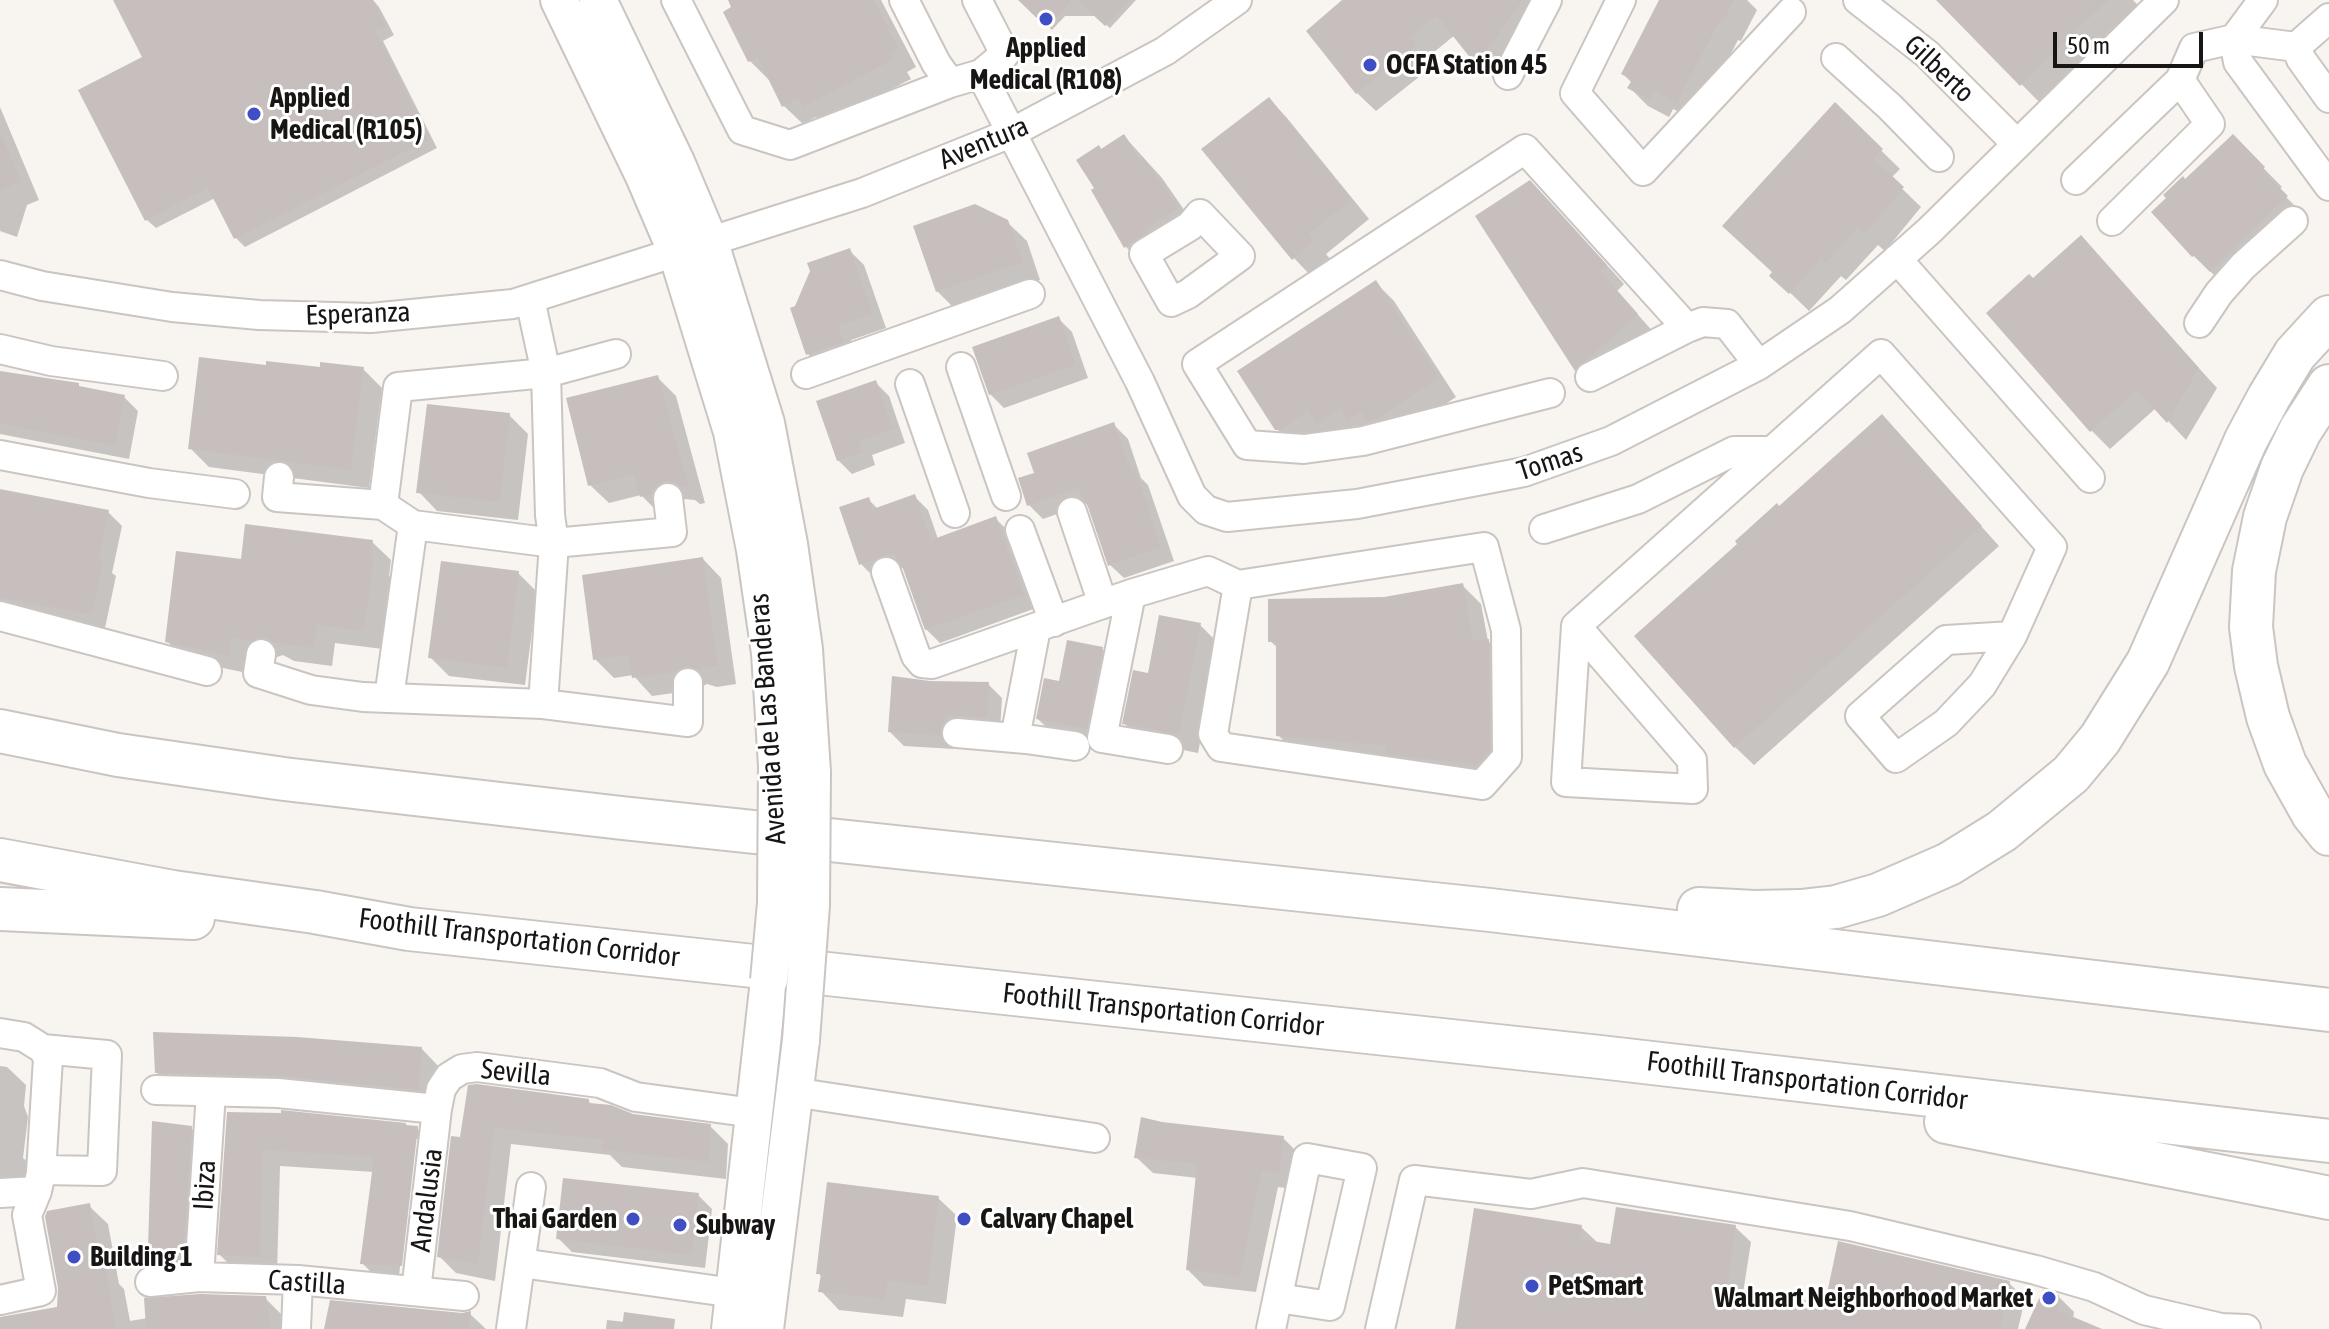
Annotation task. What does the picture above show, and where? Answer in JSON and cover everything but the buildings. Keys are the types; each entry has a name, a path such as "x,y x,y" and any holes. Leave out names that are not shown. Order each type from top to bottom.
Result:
{"highway":[{"path":"1490,910 1543,900 1754,912 1836,907 1914,881 1949,864 2002,831 2071,774 2121,709 2148,662 2252,429 2295,354 2329,317"},
{"path":"2329,386 2294,444 2265,517 2254,571 2251,627 2268,717 2285,764 2313,814 2329,834"},
{"path":"0,704 52,721 118,755"},
{"path":"0,731 118,755 483,803 1490,910 2329,1010"},
{"name":"Foothill Transportation Corridor","path":"0,860 173,892 409,929 1600,1057 2329,1141"},
{"path":"0,909 409,929"},
{"path":"1600,1057 1628,1071 1822,1098 2329,1198"}],"main road":[{"name":"Avenida de Las Banderas","path":"559,0 644,176 693,248 766,423 782,500 804,649 812,772 811,905 801,1040 765,1329"},
{"name":"Avenida de Las Banderas","path":"598,0 676,162 748,507 770,653 777,766 776,903 730,1329"},
{"path":"755,1100 793,1092"}],"street":[{"path":"676,0 742,130 790,145 981,74 1005,54 977,0"},
{"path":"904,0 936,63 950,83"},
{"name":"Aventura","path":"693,248 862,193 1011,133 1165,51 1237,0"},
{"path":"1508,75 1547,0"},
{"path":"1621,0 1575,93 1643,171 1791,12"},
{"name":"Gilberto","path":"1858,0 1927,54 2016,143"},
{"name":"Tomas","path":"981,74 1140,382 1192,496 1206,510 1227,517 1357,504 1524,472 1611,441 1759,365 1840,310 1897,259 2164,0"},
{"path":"2263,0 2234,39 2238,62 2329,186"},
{"path":"2076,180 2180,80 2194,48 2234,39 2296,47 2329,18"},
{"path":"2296,47 2329,98"},
{"path":"1836,58 1939,157"},
{"path":"2112,221 2210,124 2180,80"},
{"path":"1550,393 1363,441 1304,449 1247,445 1197,364 1525,149 1687,328"},
{"path":"2199,323 2219,293 2243,266 2293,221"},
{"name":"Esperanza","path":"0,275 42,286 172,307 259,315 371,318 513,304 693,248"},
{"path":"1897,259 2090,478"},
{"path":"806,374 1030,294"},
{"path":"530,299 546,373 550,515 554,543 543,704"},
{"path":"1590,377 1703,322 1727,324 1759,365"},
{"path":"0,349 51,361 163,376"},
{"path":"383,505 398,387 546,373 616,354"},
{"path":"1576,626 1692,760 1693,789 1566,782 1576,626 1881,354 2052,547 2012,636 1982,685 1946,723 1896,758 1860,716 1946,640 2012,636"},
{"path":"961,367 1006,496"},
{"path":"910,384 955,513"},
{"path":"1544,529 1638,499 1734,451 1771,451"},
{"path":"0,455 149,483 235,494"},
{"path":"279,477 277,497 383,505 413,525 554,543 672,532 668,498"},
{"path":"1072,512 1103,604"},
{"path":"389,698 413,525"},
{"path":"1015,738 1045,625 1020,530"},
{"path":"886,572 916,656 922,663 932,664 1131,594 1208,571 1238,585 1484,547 1506,630 1507,757 1482,785 1221,747 1213,734 1238,585"},
{"path":"1131,594 1102,738 1168,749"},
{"path":"0,616 207,671"},
{"path":"261,654 258,673 311,690 389,698 543,704 688,722 688,683"},
{"path":"957,733 1075,746"},
{"path":"0,1033 24,1037 43,1049 107,1055 102,1171 39,1180 0,1193"},
{"path":"0,1300 41,1291 27,1215 39,1180 48,1058 43,1049"},
{"name":"Sevilla","path":"437,1109 441,1089 449,1077 462,1069 477,1067 600,1083 636,1097 755,1100"},
{"path":"156,1090 278,1093 437,1109"},
{"name":"Ibiza","path":"199,1277 211,1092"},
{"path":"793,1092 1095,1138"},
{"name":"Andalusia","path":"416,1291 437,1109"},
{"path":"1271,1329 1307,1158 1362,1168 1330,1306 1278,1298"},
{"path":"1380,1329 1414,1180 1531,1194 1583,1183 1850,1226 2036,1270 2094,1287 2144,1310 2221,1328 2246,1329"},
{"path":"511,1329 531,1187"},
{"path":"521,1263 734,1293"},
{"name":"Castilla","path":"150,1282 199,1277 298,1280 464,1296"},
{"path":"296,1329 298,1280"}],"place":[{"name":"Applied Medical (R108)","path":"1046,19"},
{"name":"OCFA Station 45","path":"1370,65"},
{"name":"Applied Medical (R105)","path":"254,114"},
{"name":"Thai Garden","path":"633,1219"},
{"name":"Calvary Chapel","path":"964,1219"},
{"name":"Subway","path":"680,1225"},
{"name":"Building 1","path":"74,1257"},
{"name":"PetSmart","path":"1532,1286"},
{"name":"Walmart Neighborhood Market","path":"2049,1298"}]}
